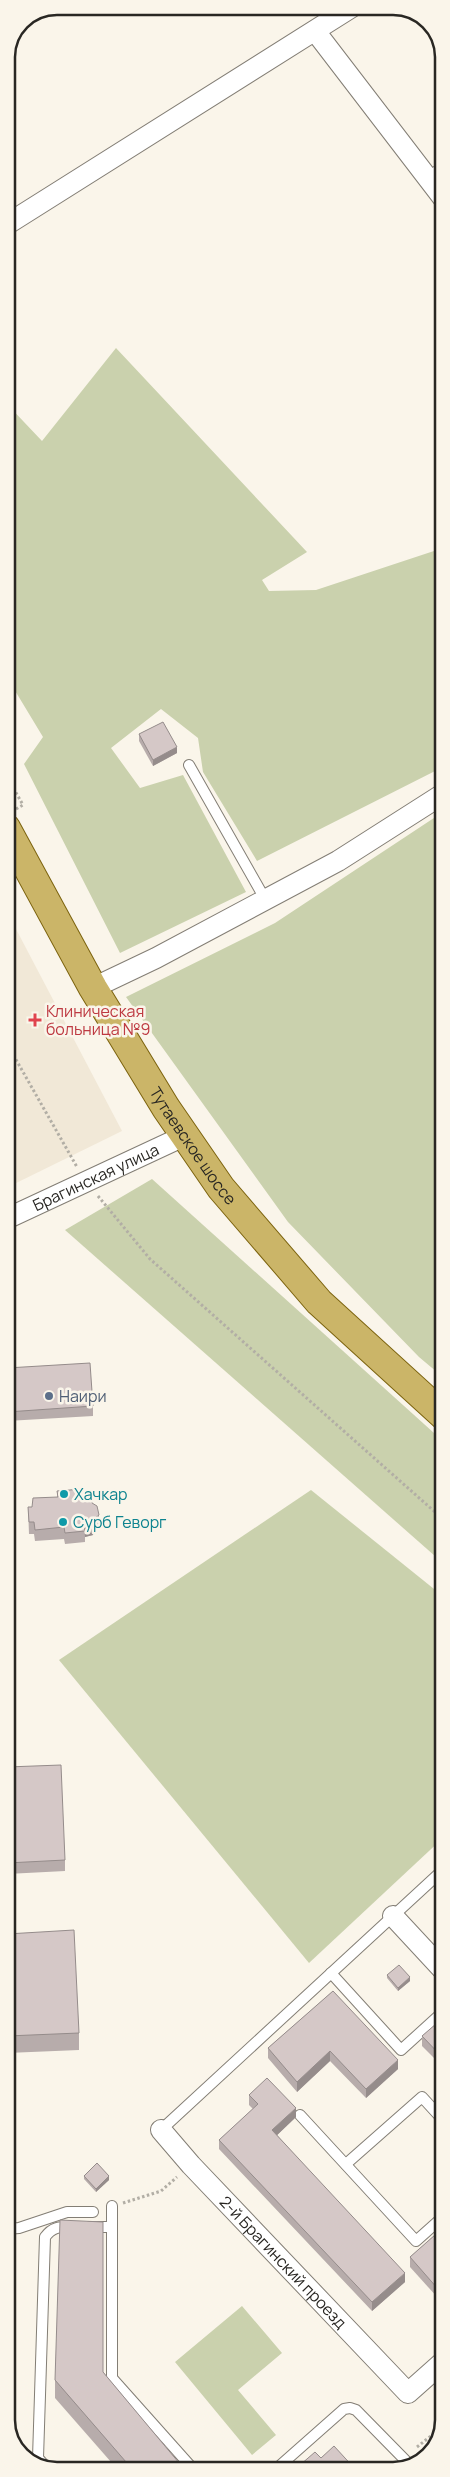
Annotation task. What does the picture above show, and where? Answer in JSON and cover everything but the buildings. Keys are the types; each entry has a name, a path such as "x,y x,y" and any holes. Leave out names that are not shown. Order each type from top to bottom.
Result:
{"main road":[{"name":"Тутаевское шоссе","path":"15,829 93,988 184,1136 221,1188 319,1302 435,1408"}],"street":[{"path":"15,219 340,15"},
{"path":"315,31 435,171"},
{"path":"93,988 265,900 338,860 435,799"},
{"name":"Брагинская улица","path":"15,1216 184,1136"},
{"path":"393,1916 435,1961"},
{"name":"2-й Брагинский проезд","path":"161,2130 191,2165 408,2393 435,2369"}],"lane":[{"path":"189,765 265,900"},
{"path":"161,2130 435,1877"},
{"path":"332,1973 401,2050 435,2019"},
{"path":"346,2164 422,2097 435,2111"},
{"path":"300,2114 416,2240 435,2224"},
{"path":"112,2206 112,2378 187,2462"},
{"path":"15,2228 67,2212 93,2212"},
{"path":"38,2457 45,2236 56,2227 112,2227"},
{"path":"284,2462 344,2410 350,2408 356,2410 405,2460"}],"path":[{"path":"15,791 23,805 15,814"},
{"path":"15,1058 86,1182 150,1258 435,1512"},
{"path":"112,2206 161,2192 191,2165"},
{"path":"417,2447 432,2435"}],"shaded area":[{"name":"Клиническая больница №9","path":"15,927 122,1131 15,1184"}],"green space":[{"path":"116,348 307,552 262,580 269,591 316,590 435,551 435,771 257,861 203,772 198,738 161,709 111,748 140,788 183,775 246,892 120,953 24,764 43,737 15,691 15,412 42,441"},
{"path":"435,817 435,1370 419,1357 288,1222 126,997 275,923"},
{"path":"152,1179 435,1434 435,1556 65,1230"},
{"path":"311,1490 435,1590 435,1845 309,1963 59,1660"},
{"path":"242,2306 282,2353 238,2390 276,2435 252,2455 175,2362"}],"place":[{"name":"Клиническая больница №9","path":"35,1020"},
{"name":"Наири","path":"49,1396"},
{"name":"Хачкар","path":"64,1494"},
{"name":"Сурб Геворг","path":"63,1522"}]}
